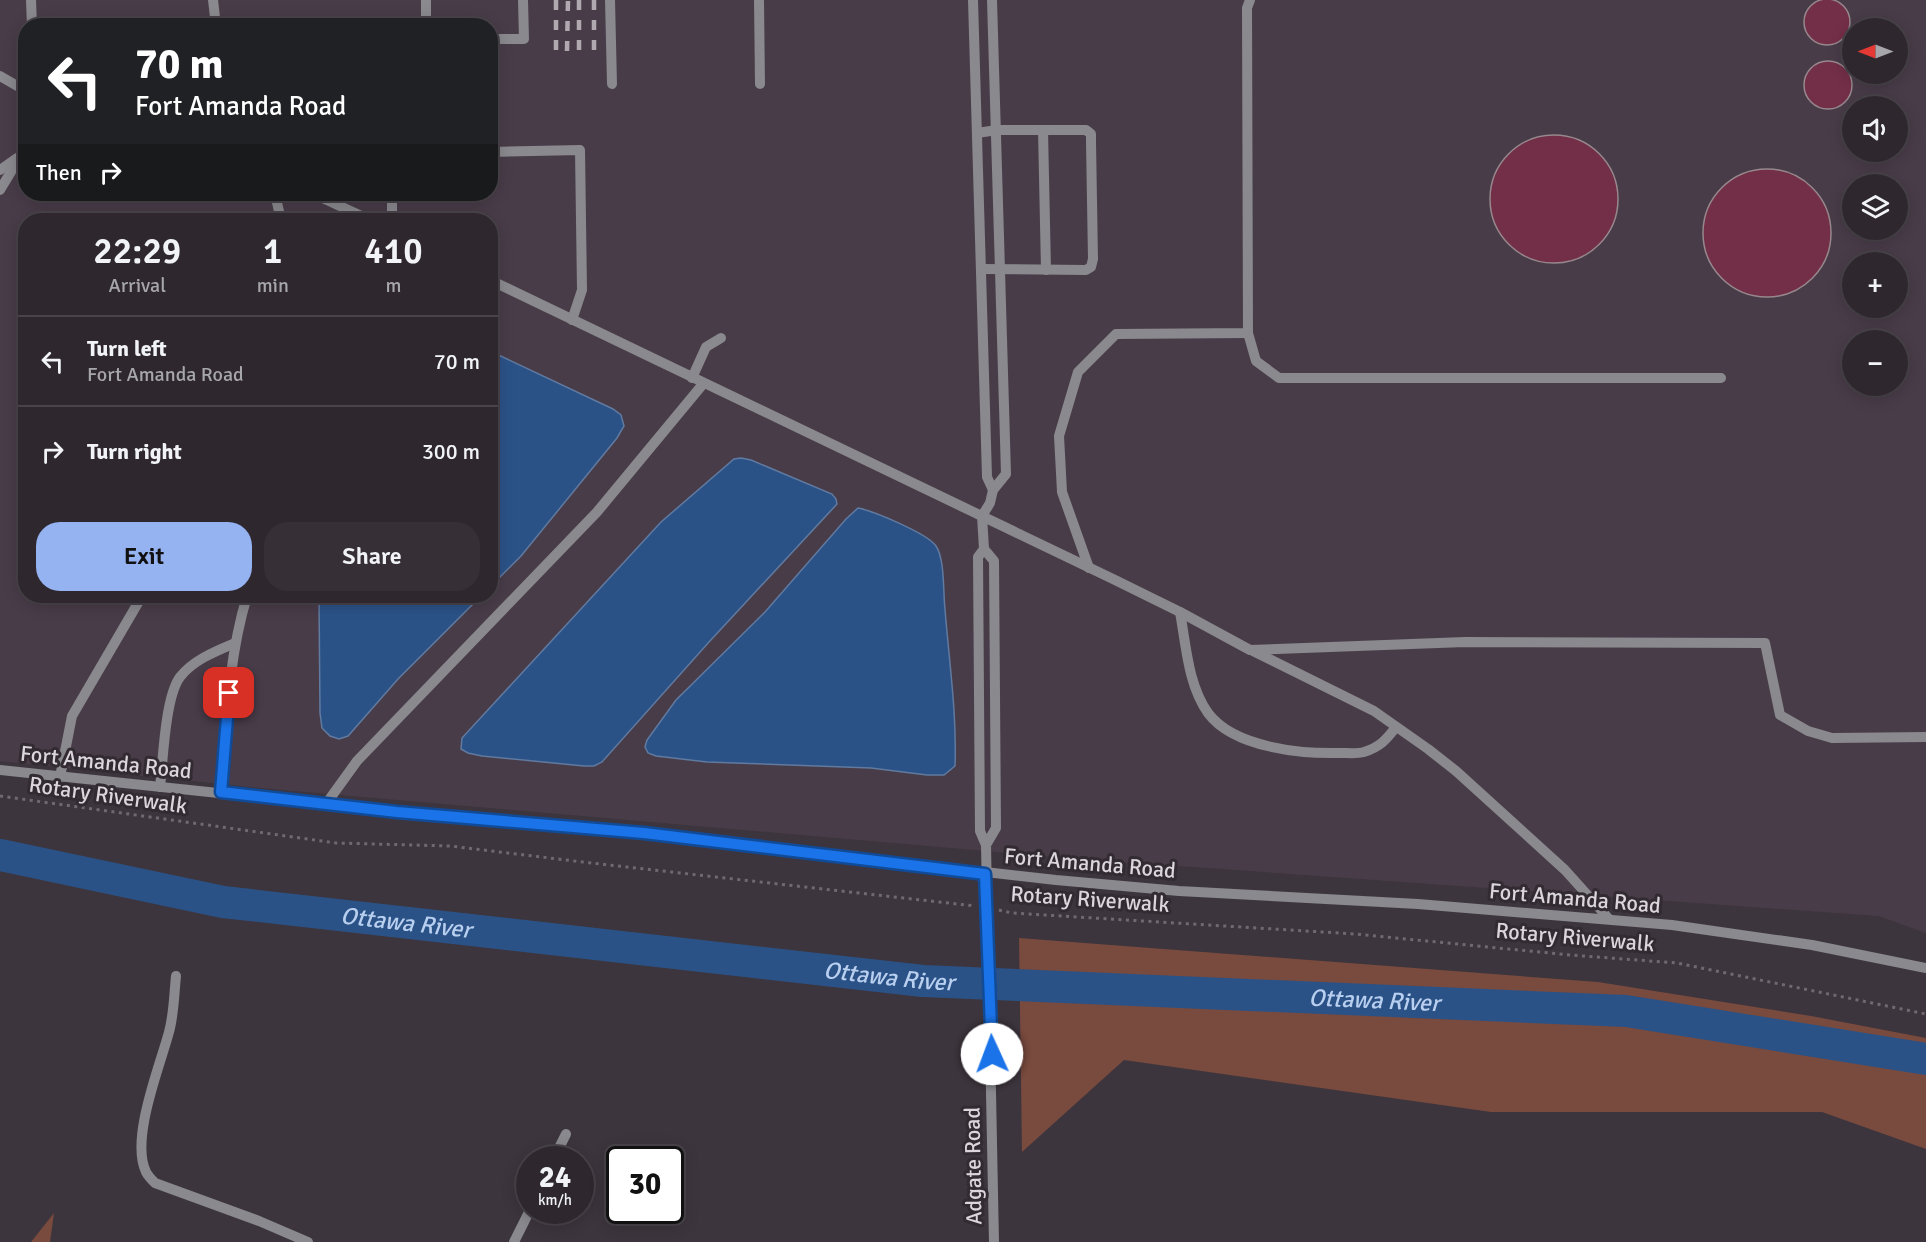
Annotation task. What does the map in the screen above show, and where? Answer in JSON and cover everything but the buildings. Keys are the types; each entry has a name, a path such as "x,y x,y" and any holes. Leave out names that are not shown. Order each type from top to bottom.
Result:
{"street":[{"path":"31,0 32,18"},
{"path":"213,0 215,18"},
{"path":"426,0 426,18"},
{"path":"498,39 524,39 524,0"},
{"path":"610,0 612,84"},
{"path":"759,0 760,84"},
{"path":"973,0 987,477 993,490"},
{"path":"986,845 996,828 994,561 984,549 982,516 990,503 993,490 1006,474 1002,269 992,0"},
{"path":"1250,0 1247,8 1248,333 1256,361 1279,378 1721,378"},
{"path":"0,76 18,86"},
{"path":"977,133 997,130 1086,130 1091,134 1092,153 1094,259 1091,267 1086,270 981,269"},
{"path":"1043,130 1046,270"},
{"path":"498,152 580,150 582,290 572,320"},
{"path":"0,170 18,156"},
{"path":"0,190 18,160"},
{"path":"329,201 355,213"},
{"path":"498,284 1180,612 1250,650 1374,711 1456,771 1565,870 1609,919"},
{"path":"1089,568 1062,492 1059,436 1078,372 1116,334 1248,333"},
{"path":"692,378 706,347 721,338"},
{"path":"326,804 357,761 597,512 703,384"},
{"path":"984,549 978,557 980,831 986,845"},
{"path":"60,777 72,716 138,603"},
{"path":"221,792 235,643 245,603"},
{"path":"1180,612 1189,664 1200,698 1209,714 1232,734 1260,744 1313,753 1363,752 1385,742 1396,727"},
{"path":"1250,650 1465,642 1765,644 1780,715 1808,731 1832,738 1926,737"},
{"path":"160,786 168,708 179,678 193,664 235,643"},
{"name":"Fort Amanda Road","path":"0,770 326,804 644,833 985,874 1179,891 1418,904 1609,919 1782,940 1926,968"},
{"name":"Adgate Road","path":"986,845 994,1242"},
{"path":"176,976 169,1033 150,1094 145,1123 142,1153 146,1173 155,1183 259,1221 308,1242"},
{"path":"560,1146 566,1134"},
{"path":"513,1242 523,1224"}],"path":[{"name":"Rotary Riverwalk","path":"0,796 336,843 450,846 603,865 986,906 1012,913 1354,934 1677,963 1926,1014"}],"shaded area":[{"path":"0,0 1926,0 1926,933 1879,916 1068,858 260,788 0,761"},
{"path":"1019,938 1598,982 1811,1016 1926,1038 1926,1149 1822,1112 1491,1112 1124,1060 1022,1152"},
{"path":"54,1213 50,1242 31,1242"}],"water":[{"path":"498,355 613,409 621,415 624,426 617,438 521,556 498,579"},
{"path":"734,459 751,460 832,494 837,504 602,762 594,766 584,766 482,756 461,749 462,738 661,522"},
{"path":"858,508 912,529 931,541 939,552 954,707 955,766 944,775 927,775 871,768 707,762 648,753 645,747 647,740 676,700 765,612"},
{"path":"319,603 474,603 398,679 348,736 339,739 330,736 322,728"}],"waterway":[{"name":"Ottawa River","path":"0,855 223,902 923,981 1626,1011 1926,1059"}],"railway":[{"path":"556,0 556,52"},
{"path":"567,51 568,0"},
{"path":"579,0 579,52"},
{"path":"594,0 594,52"}],"route":[{"path":"229,693 221,792 397,812 644,833 985,874 992,1054"}]}
